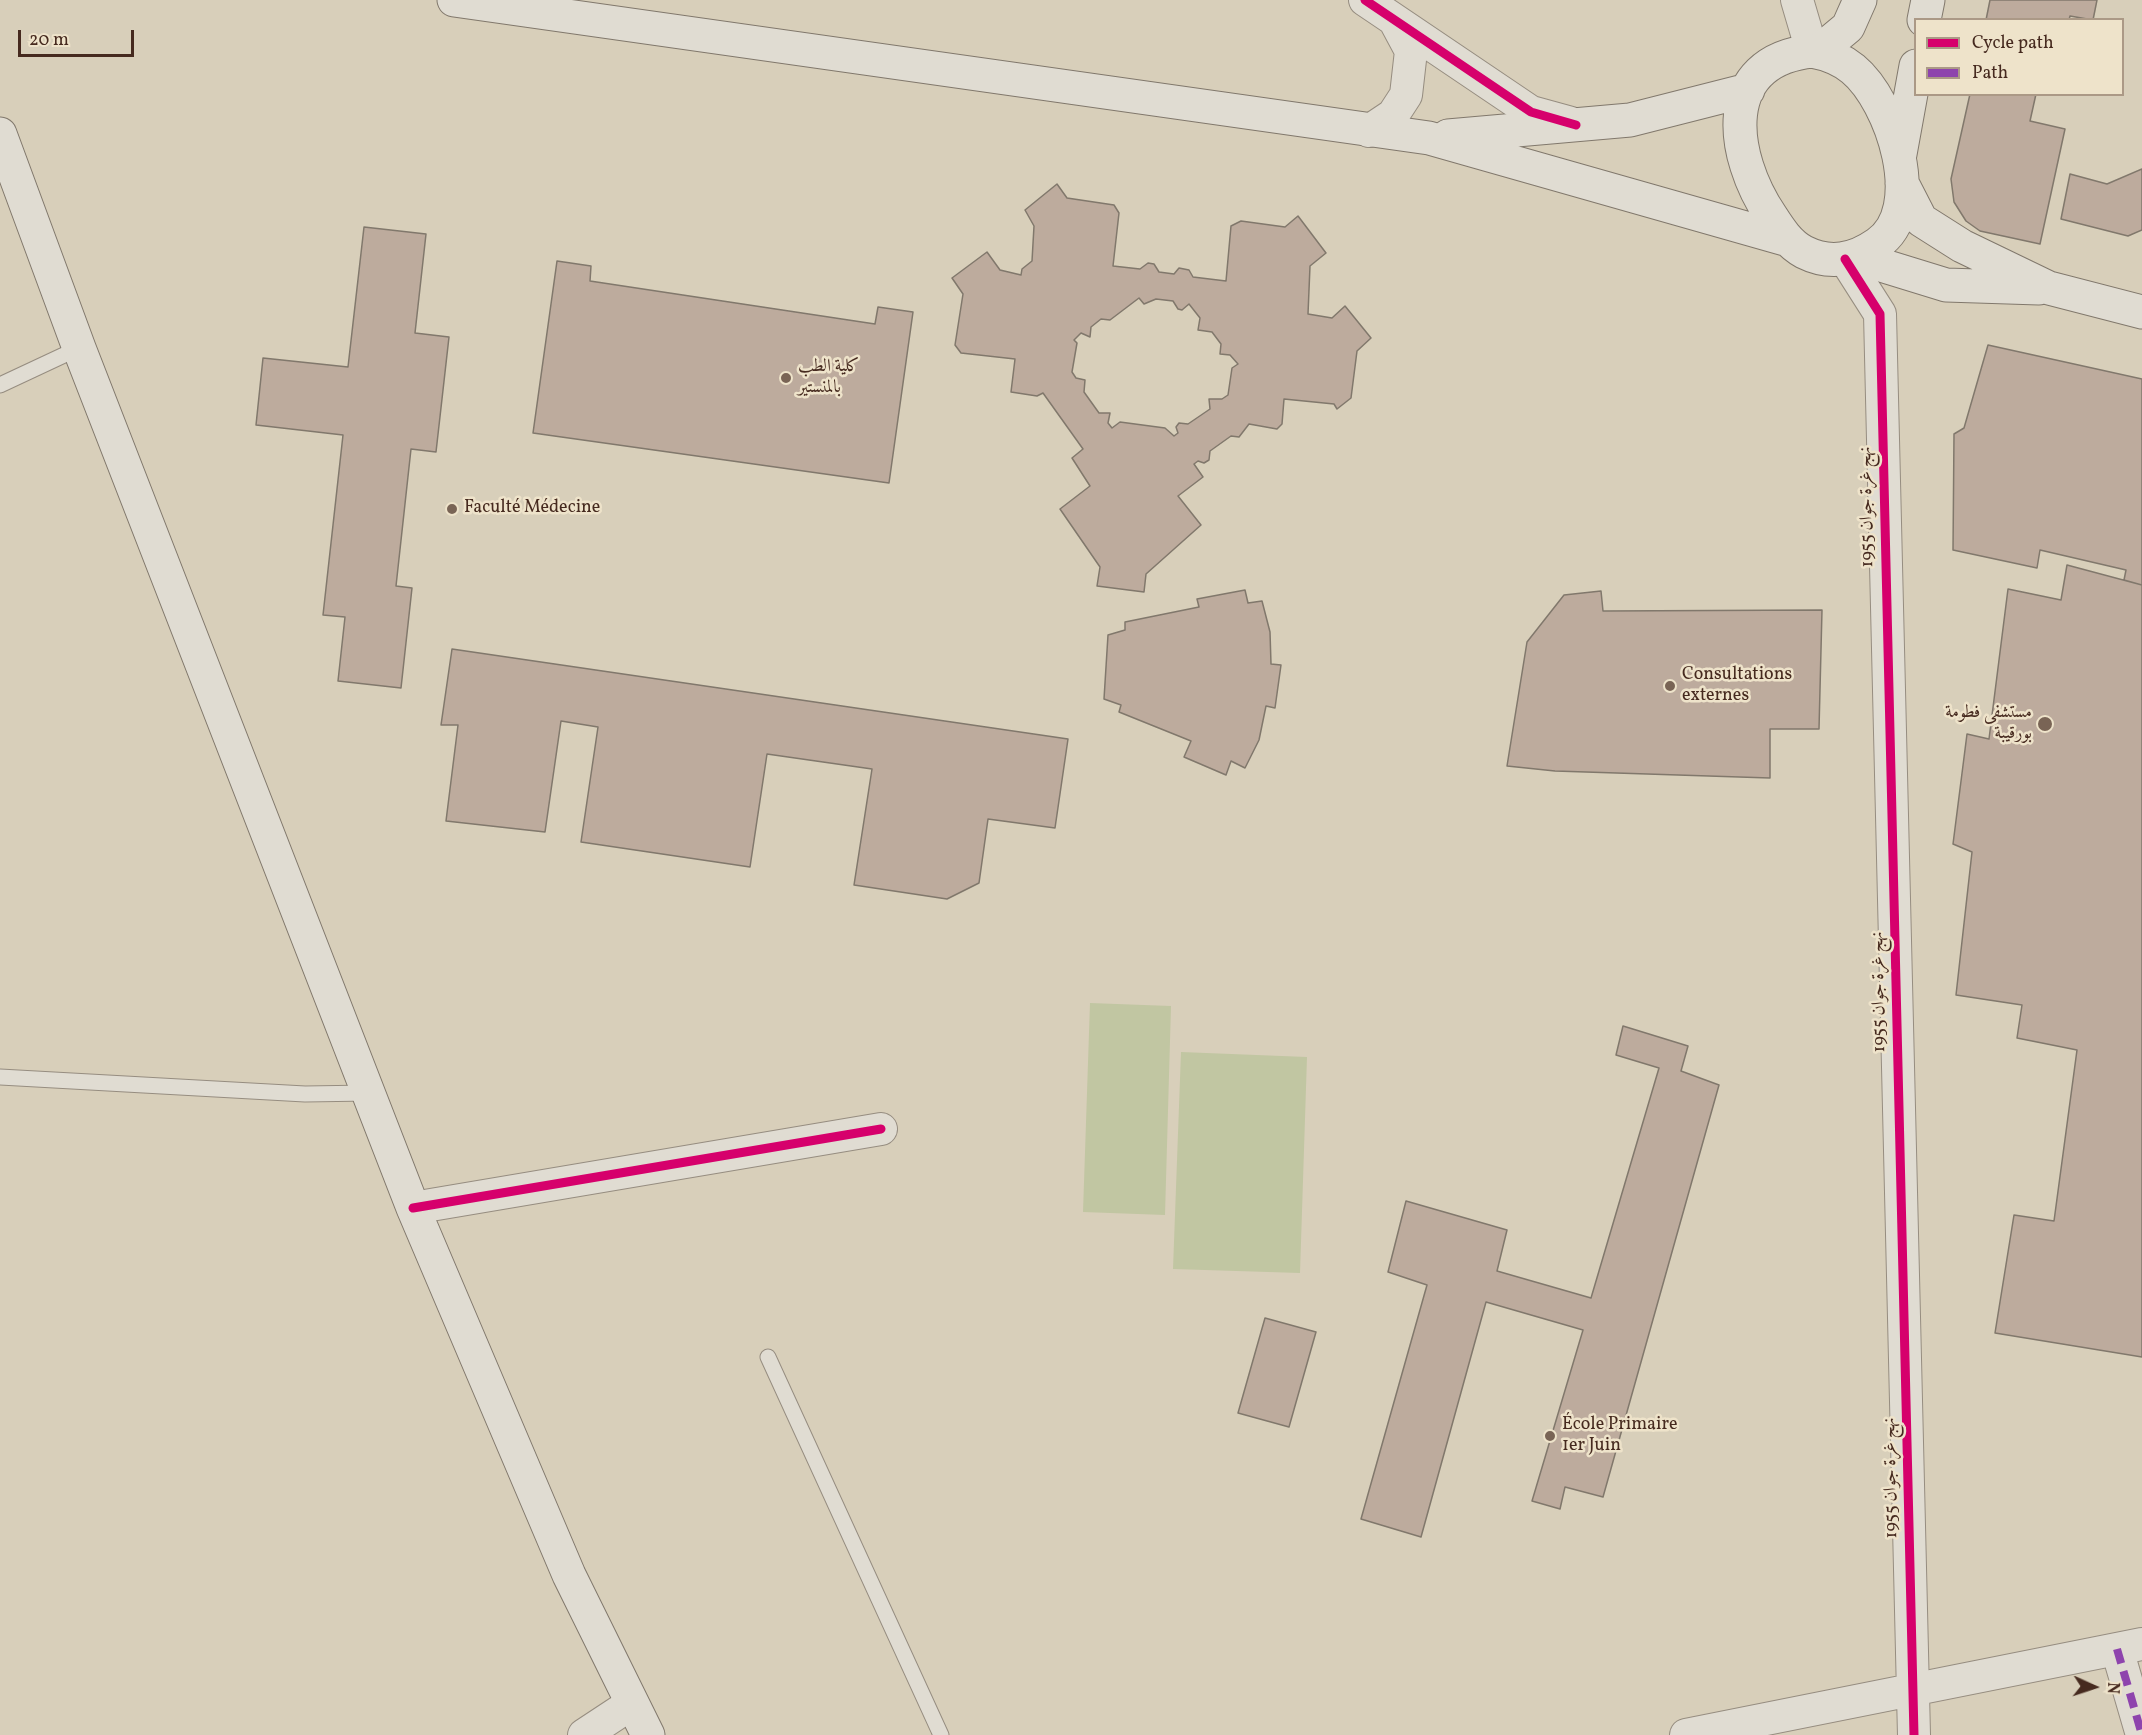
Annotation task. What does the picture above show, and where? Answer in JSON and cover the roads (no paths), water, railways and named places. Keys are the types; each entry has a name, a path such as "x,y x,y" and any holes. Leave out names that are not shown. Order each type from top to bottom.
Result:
{"main road":[{"path":"454,0 1429,138 1788,240"},
{"path":"1815,51 1848,27 1860,0"},
{"path":"1924,18 1929,0"},
{"path":"1850,258 1882,241 1895,224 1902,204 1900,173 1891,128 1869,86 1854,70 1835,57 1815,51 1789,53 1768,64 1751,81 1742,102 1742,153 1756,193 1788,240 1803,252 1824,259 1850,258 1946,285 2049,288"},
{"path":"1914,79 1900,173 1921,220 1962,246 2049,288 2142,312"},
{"path":"1429,138 1630,120 1748,90"},
{"path":"0,134 79,348 413,1208 569,1575 648,1735"}],"street":[{"path":"1365,0 1531,112 1576,125"},
{"path":"1797,0 1815,51"},
{"path":"1369,130 1393,115 1406,95 1411,51 1396,23"},
{"name":"نهج غرة جوان 1955","path":"1850,258 1880,314 1914,1735"},
{"path":"413,1208 881,1129"},
{"path":"1686,1735 2130,1646 2142,1735"},
{"path":"584,1735 631,1704"}],"lane":[{"path":"0,385 79,348"},
{"path":"0,1077 305,1094 369,1093"},
{"path":"768,1357 941,1735"}],"place":[{"name":"كلية الطب بالمنستير","path":"786,378"},
{"name":"Faculté Médecine","path":"452,509"},
{"name":"Consultations externes","path":"1670,686"},
{"name":"مستشفى فطومة بورقيبة","path":"2045,724"},
{"name":"École Primaire 1er Juin","path":"1550,1436"}]}
